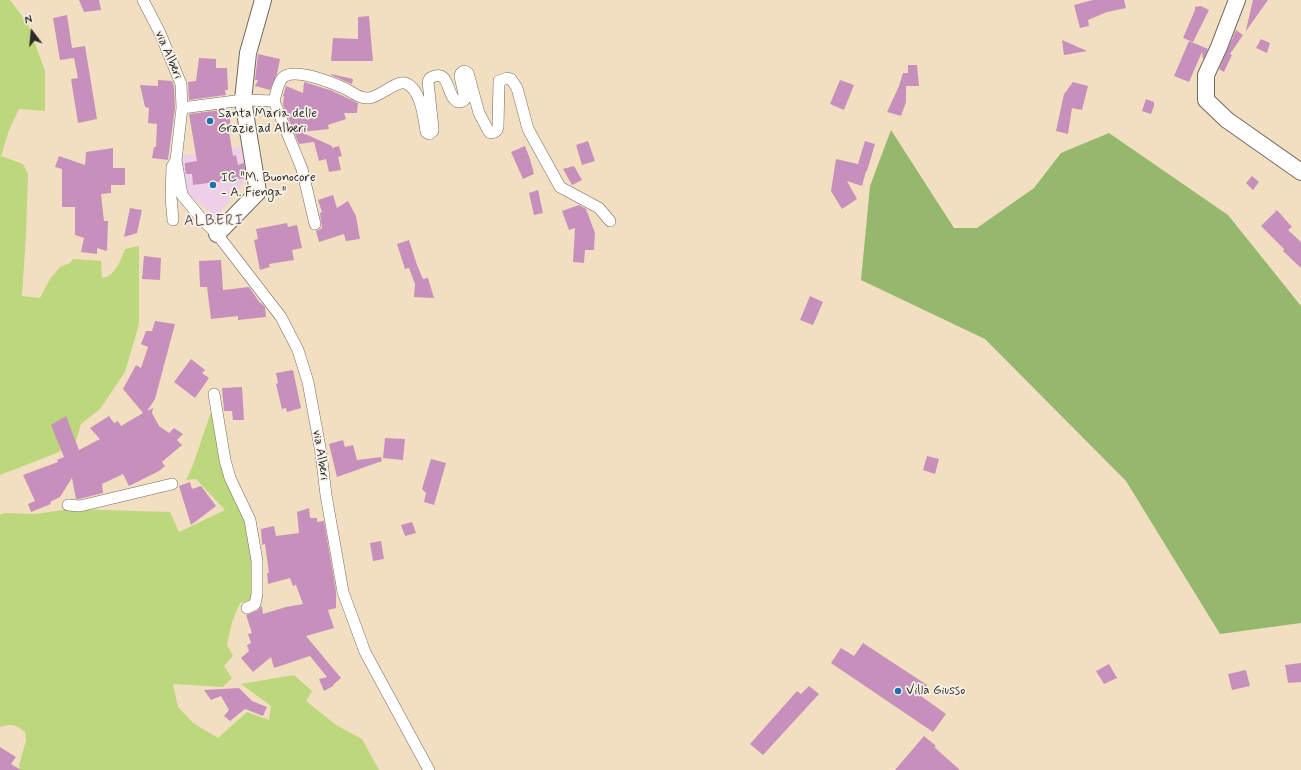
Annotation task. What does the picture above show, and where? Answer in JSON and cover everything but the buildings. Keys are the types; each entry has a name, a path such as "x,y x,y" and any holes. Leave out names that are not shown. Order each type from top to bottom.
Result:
{"street":[{"name":"via Alberi","path":"143,0 160,33 180,84 182,108 176,160 182,195 200,217 217,234 281,317 298,350 308,382 343,592 365,652 429,770"},
{"path":"217,234 258,192 243,100 248,53 263,0"},
{"path":"1237,0 1220,47 1206,75 1206,100 1227,120 1301,172"},
{"path":"315,224 302,169 274,101 280,82 285,76 308,75 345,89 361,97 369,98 399,84 405,83 413,90 421,103 426,132 430,134 433,131 433,128 428,82 430,78 434,76 442,76 446,81 452,98 458,102 463,101 465,99 460,76 464,71 468,73 479,113 490,133 497,131 498,127 499,81 507,78 511,79 517,88 528,129 560,187 599,208 610,221"},
{"path":"182,108 243,100 274,101"},
{"name":"via Alberi","path":"173,220 171,197 172,167 176,160"},
{"path":"214,394 225,460 230,478 250,520 257,561 257,594 255,604 247,608"},
{"path":"68,505 80,506 172,484"}],"shaded area":[{"name":"IC \"M. Buonocore - A. Fienga\"","path":"241,147 246,180 216,218 184,190 179,156"}],"green space":[{"path":"0,0 10,0 28,24 45,71 45,111 19,109 9,130 1,156 23,164 28,174 22,296 40,298 50,279 60,267 70,263 73,259 101,261 102,278 107,277 117,267 125,249 139,246 139,324 125,372 100,409 81,424 75,444 54,454 0,475"},
{"path":"891,130 954,228 977,228 1034,188 1061,153 1109,133 1228,215 1301,306 1301,623 1220,634 1126,481 985,339 861,280 870,186"},
{"path":"213,406 247,521 251,547 253,600 240,603 232,622 227,645 233,656 224,666 232,678 223,687 173,684 178,707 193,723 218,738 247,712 269,720 271,706 241,684 294,675 312,691 306,701 336,725 362,739 379,770 20,770 19,765 26,741 25,732 13,725 0,727 0,515 4,513 35,514 70,509 170,512 179,532 225,510 196,479 186,480 193,465"}],"place":[{"name":"Santa Maria delle Grazie ad Alberi","path":"210,121"},
{"name":"IC \"M. Buonocore - A. Fienga\"","path":"213,185"},
{"name":"Villa Giusso","path":"898,691"}],"district":[{"name":"ALBERI","path":"214,222"}]}
